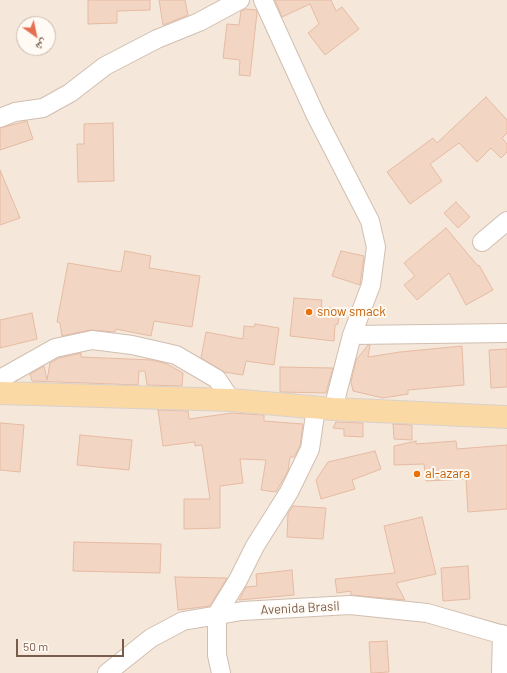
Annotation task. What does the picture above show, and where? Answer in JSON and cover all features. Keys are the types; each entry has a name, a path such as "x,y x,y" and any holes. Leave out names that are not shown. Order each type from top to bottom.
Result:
{"main road":[{"path":"0,393 231,400 324,408 507,417"}],"street":[{"path":"0,118 15,112 43,108 70,93 104,66 157,39 199,22 240,0"},
{"path":"220,673 217,614 238,580 255,546 289,492 310,449 371,285 376,247 370,221 316,116 263,0"},
{"path":"482,242 507,221"},
{"path":"352,335 507,333"},
{"path":"0,379 55,348 92,340 132,345 176,355 217,379 231,400"},
{"name":"Avenida Brasil","path":"107,673 151,638 183,621 217,614 242,611 350,605 427,613 488,632 505,635"},
{"path":"501,673 505,635"}],"shaded area":[{"path":"0,0 507,0 507,673 0,673"}],"building":[{"path":"88,0 150,0 150,10 117,11 117,23 88,24"},
{"path":"159,0 185,0 188,15 163,25"},
{"path":"275,0 331,0 336,11 342,7 359,29 325,55 308,33 319,24 310,4 282,17"},
{"path":"246,9 256,10 257,13 250,76 239,75 240,60 223,58 227,24 239,25 241,11"},
{"path":"486,97 507,120 507,133 502,138 507,144 507,152 501,158 491,148 477,162 459,143 430,164 442,181 410,204 387,172 433,138 437,143"},
{"path":"27,121 33,139 0,150 0,128"},
{"path":"113,123 114,181 78,182 77,144 84,144 84,124"},
{"path":"0,170 20,218 0,225"},
{"path":"456,202 470,217 458,228 444,213"},
{"path":"446,228 478,266 479,265 493,290 466,305 449,273 417,300 404,285 415,276 404,263"},
{"path":"125,251 151,256 149,268 200,276 192,327 154,321 151,336 116,329 115,332 90,330 62,336 60,323 57,322 68,263 121,272"},
{"path":"341,251 364,256 360,285 332,276"},
{"path":"294,298 322,300 321,307 340,309 338,324 335,325 334,341 290,336"},
{"path":"32,313 37,339 0,348 0,320"},
{"path":"255,324 279,328 274,365 246,361 243,375 224,372 201,358 206,332 243,339 244,326 254,327"},
{"path":"368,345 370,345 368,357 400,352 462,346 464,385 408,390 408,394 383,398 353,391 351,382 356,360"},
{"path":"507,349 507,387 491,388 489,350"},
{"path":"81,353 81,357 152,360 167,364 183,373 182,386 147,385 145,371 139,371 138,385 32,381 30,374 44,366 47,380 50,363 59,358"},
{"path":"280,367 333,368 326,393 280,392"},
{"path":"158,410 188,411 189,419 232,413 264,415 264,421 303,424 300,446 294,457 290,457 288,471 276,492 261,490 266,460 240,459 243,483 220,486 220,528 184,529 184,499 210,499 202,445 195,446 195,442 163,446"},
{"path":"336,422 363,423 363,437 344,436 344,429 333,428"},
{"path":"0,423 24,425 20,472 0,470"},
{"path":"393,424 412,425 412,440 394,439"},
{"path":"80,435 132,440 129,470 77,465"},
{"path":"416,441 416,444 456,441 457,449 507,445 507,509 468,512 466,479 426,481 424,464 394,465 394,446"},
{"path":"375,451 381,469 352,480 355,489 321,499 316,480 328,462"},
{"path":"293,506 326,508 323,539 287,537 288,513"},
{"path":"422,517 436,574 396,583 405,600 351,595 351,591 337,593 335,579 395,573 384,526"},
{"path":"74,542 161,544 160,573 73,571"},
{"path":"468,566 470,599 443,601 441,568"},
{"path":"292,570 294,595 239,600 246,587 257,586 256,574"},
{"path":"175,577 227,578 210,606 178,610"},
{"path":"387,641 389,672 371,673 369,642"}],"place":[{"name":"snow smack","path":"309,312"},
{"name":"al-azara","path":"417,474"}]}
